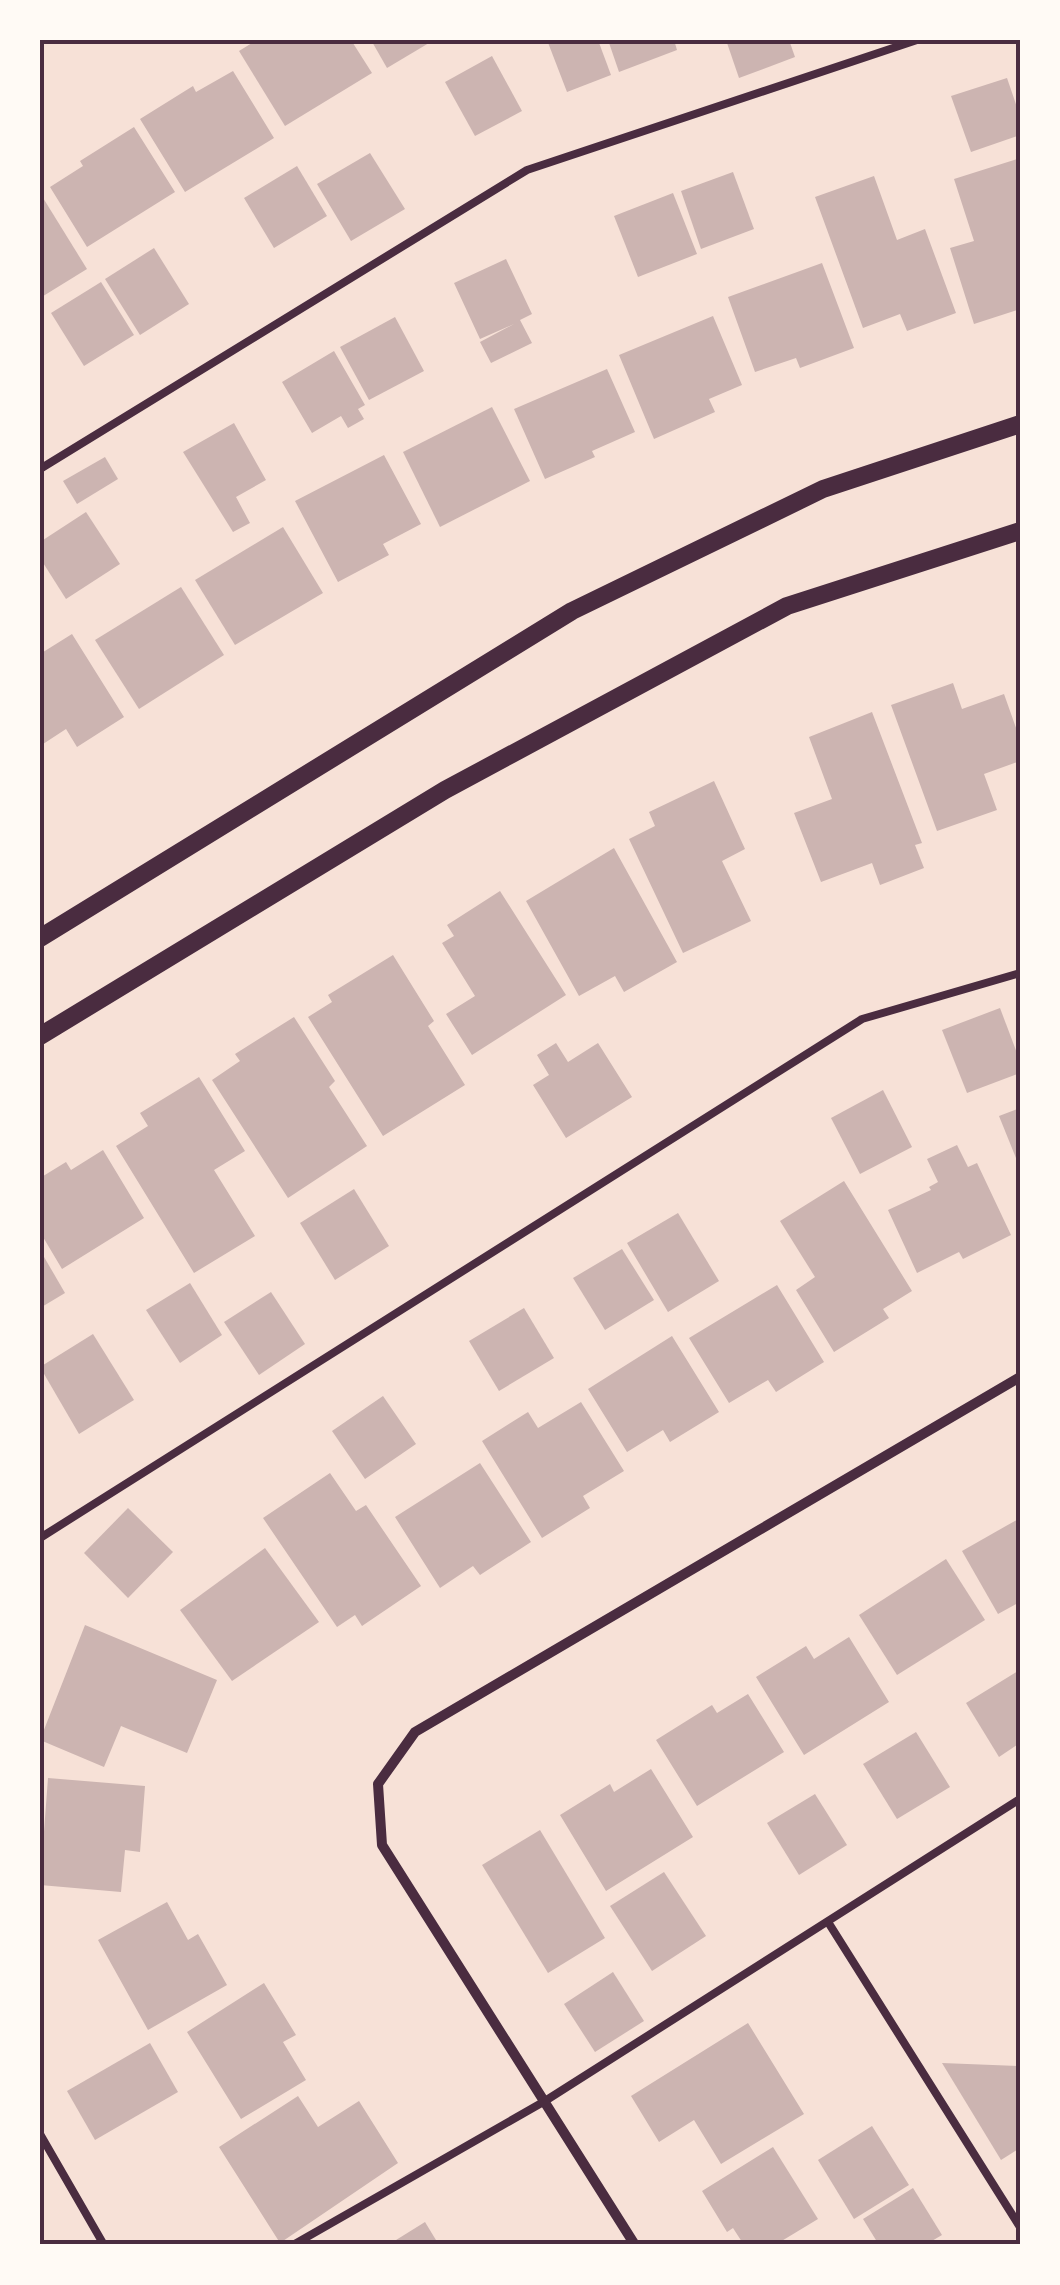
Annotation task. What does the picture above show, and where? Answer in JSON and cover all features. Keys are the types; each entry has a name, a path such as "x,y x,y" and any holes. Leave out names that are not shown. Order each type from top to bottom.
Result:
{"street":[{"path":"40,938 572,611 823,490 1020,424"},
{"path":"40,1036 446,790 787,606 1020,531"},
{"path":"635,2245 382,1845 378,1784 415,1732 1020,1377"}],"lane":[{"path":"40,469 527,170 917,40"},
{"path":"40,1538 862,1019 1020,972"},
{"path":"293,2245 545,2102 1020,1800"},
{"path":"828,1922 1020,2227"},
{"path":"40,2134 104,2245"}],"building":[{"path":"257,40 351,40 372,73 285,126 239,51"},
{"path":"371,40 434,40 387,68"},
{"path":"547,40 598,40 611,75 567,92"},
{"path":"608,40 674,40 677,50 619,72"},
{"path":"726,40 789,40 795,57 739,78"},
{"path":"492,56 522,111 475,136 445,82"},
{"path":"233,71 274,138 185,192 140,119 193,86 196,92"},
{"path":"1007,78 1020,116 1020,135 971,152 951,96"},
{"path":"134,127 175,192 87,247 50,187 83,166 80,161"},
{"path":"370,153 405,209 351,241 317,184"},
{"path":"1020,158 1020,309 974,324 950,248 974,241 954,179"},
{"path":"297,166 327,216 274,248 244,198"},
{"path":"733,172 754,229 701,249 681,191"},
{"path":"874,176 897,240 925,229 956,313 907,331 900,314 863,328 815,197"},
{"path":"40,193 87,269 40,298"},
{"path":"673,193 697,254 638,277 614,216"},
{"path":"154,248 189,304 140,335 105,279"},
{"path":"506,259 532,314 520,320 532,343 491,363 480,342 514,324 480,339 454,283"},
{"path":"822,263 854,348 800,368 796,358 755,372 728,297"},
{"path":"101,282 134,335 84,366 51,313"},
{"path":"713,316 742,385 709,399 715,412 654,439 619,355"},
{"path":"395,317 424,371 369,400 340,347"},
{"path":"334,351 365,405 358,409 364,419 348,428 341,416 312,433 282,382"},
{"path":"607,369 635,432 592,451 595,457 545,479 514,409"},
{"path":"492,407 530,481 440,527 403,452"},
{"path":"234,423 266,480 236,497 250,523 233,532 183,452"},
{"path":"384,455 421,524 383,544 389,555 338,582 295,501"},
{"path":"105,457 118,479 77,504 63,481"},
{"path":"86,512 120,564 66,599 40,558 40,542"},
{"path":"283,527 323,593 235,645 195,580"},
{"path":"181,587 224,655 139,709 95,640"},
{"path":"72,634 124,717 77,747 66,729 40,746 40,654"},
{"path":"953,683 962,709 1004,694 1020,739 1020,761 984,774 997,810 937,831 891,705"},
{"path":"872,712 922,843 915,845 924,868 880,885 872,863 821,882 794,813 832,799 809,737"},
{"path":"714,781 745,849 722,861 751,921 683,953 629,839 655,826 649,812"},
{"path":"614,848 677,962 624,992 615,976 579,996 526,901"},
{"path":"500,891 566,995 472,1055 446,1014 475,996 442,943 454,936 447,925"},
{"path":"393,955 434,1021 428,1026 465,1085 383,1136 308,1017 332,1002 328,995"},
{"path":"1000,1008 1020,1061 1020,1073 967,1093 942,1030"},
{"path":"294,1017 335,1081 329,1087 367,1146 288,1198 212,1080 240,1061 235,1054"},
{"path":"556,1043 568,1062 598,1043 632,1097 566,1138 533,1085 549,1075 537,1055"},
{"path":"199,1077 245,1151 214,1170 255,1236 194,1273 116,1146 148,1126 140,1113"},
{"path":"883,1090 912,1147 860,1174 831,1118"},
{"path":"1020,1108 1020,1168 999,1116"},
{"path":"957,1145 968,1167 977,1163 1011,1235 963,1259 959,1252 917,1273 888,1210 931,1190 929,1187 938,1182 927,1159"},
{"path":"103,1150 144,1218 62,1269 40,1232 40,1178 66,1162 71,1170"},
{"path":"844,1181 912,1291 883,1309 889,1318 834,1352 796,1290 815,1277 780,1221"},
{"path":"354,1189 389,1246 335,1280 300,1223"},
{"path":"678,1213 719,1281 668,1312 627,1243"},
{"path":"622,1249 654,1300 605,1330 573,1278"},
{"path":"40,1250 65,1293 40,1308"},
{"path":"190,1283 222,1335 180,1363 146,1310"},
{"path":"777,1285 824,1362 776,1392 768,1380 729,1403 689,1338"},
{"path":"271,1292 305,1344 259,1375 224,1322"},
{"path":"524,1308 554,1358 499,1391 469,1341"},
{"path":"93,1334 134,1400 79,1434 40,1367"},
{"path":"672,1336 719,1412 670,1442 663,1430 627,1452 588,1389"},
{"path":"383,1396 416,1444 365,1479 332,1431"},
{"path":"581,1402 624,1471 583,1496 590,1508 542,1538 482,1441 528,1412 538,1428"},
{"path":"480,1463 531,1542 480,1575 473,1566 440,1588 395,1517"},
{"path":"330,1473 356,1511 366,1505 421,1586 362,1626 355,1615 337,1627 263,1518"},
{"path":"128,1508 173,1552 128,1598 84,1553"},
{"path":"1020,1518 1020,1602 998,1614 962,1551"},
{"path":"265,1548 319,1622 232,1681 180,1610"},
{"path":"946,1559 985,1620 897,1675 859,1615"},
{"path":"85,1625 217,1680 187,1753 121,1726 104,1767 40,1740"},
{"path":"849,1637 889,1702 804,1755 756,1677 806,1646 814,1659"},
{"path":"1018,1671 1020,1743 999,1757 966,1703"},
{"path":"748,1694 784,1752 697,1806 656,1740 712,1705 717,1713"},
{"path":"916,1732 950,1787 897,1819 863,1764"},
{"path":"651,1769 693,1837 606,1891 560,1815 610,1784 614,1792"},
{"path":"48,1778 145,1786 140,1852 125,1850 121,1892 40,1885"},
{"path":"815,1794 847,1845 799,1875 767,1823"},
{"path":"540,1830 605,1938 548,1973 482,1865"},
{"path":"664,1872 706,1936 652,1971 610,1906"},
{"path":"167,1902 188,1940 198,1934 227,1985 148,2030 98,1940"},
{"path":"613,1972 644,2021 595,2052 564,2004"},
{"path":"264,1983 296,2035 283,2042 306,2080 241,2119 187,2032"},
{"path":"748,2023 804,2114 721,2164 694,2120 659,2142 631,2096"},
{"path":"150,2043 178,2092 95,2140 67,2091"},
{"path":"942,2063 1020,2066 1020,2148 1001,2160"},
{"path":"298,2096 318,2127 359,2101 398,2163 280,2243 219,2147"},
{"path":"872,2126 909,2185 854,2219 818,2160"},
{"path":"773,2147 818,2219 775,2245 744,2245 733,2228 727,2232 702,2191"},
{"path":"913,2188 942,2235 925,2245 879,2245 863,2219"},
{"path":"425,2222 439,2245 388,2245"}]}
